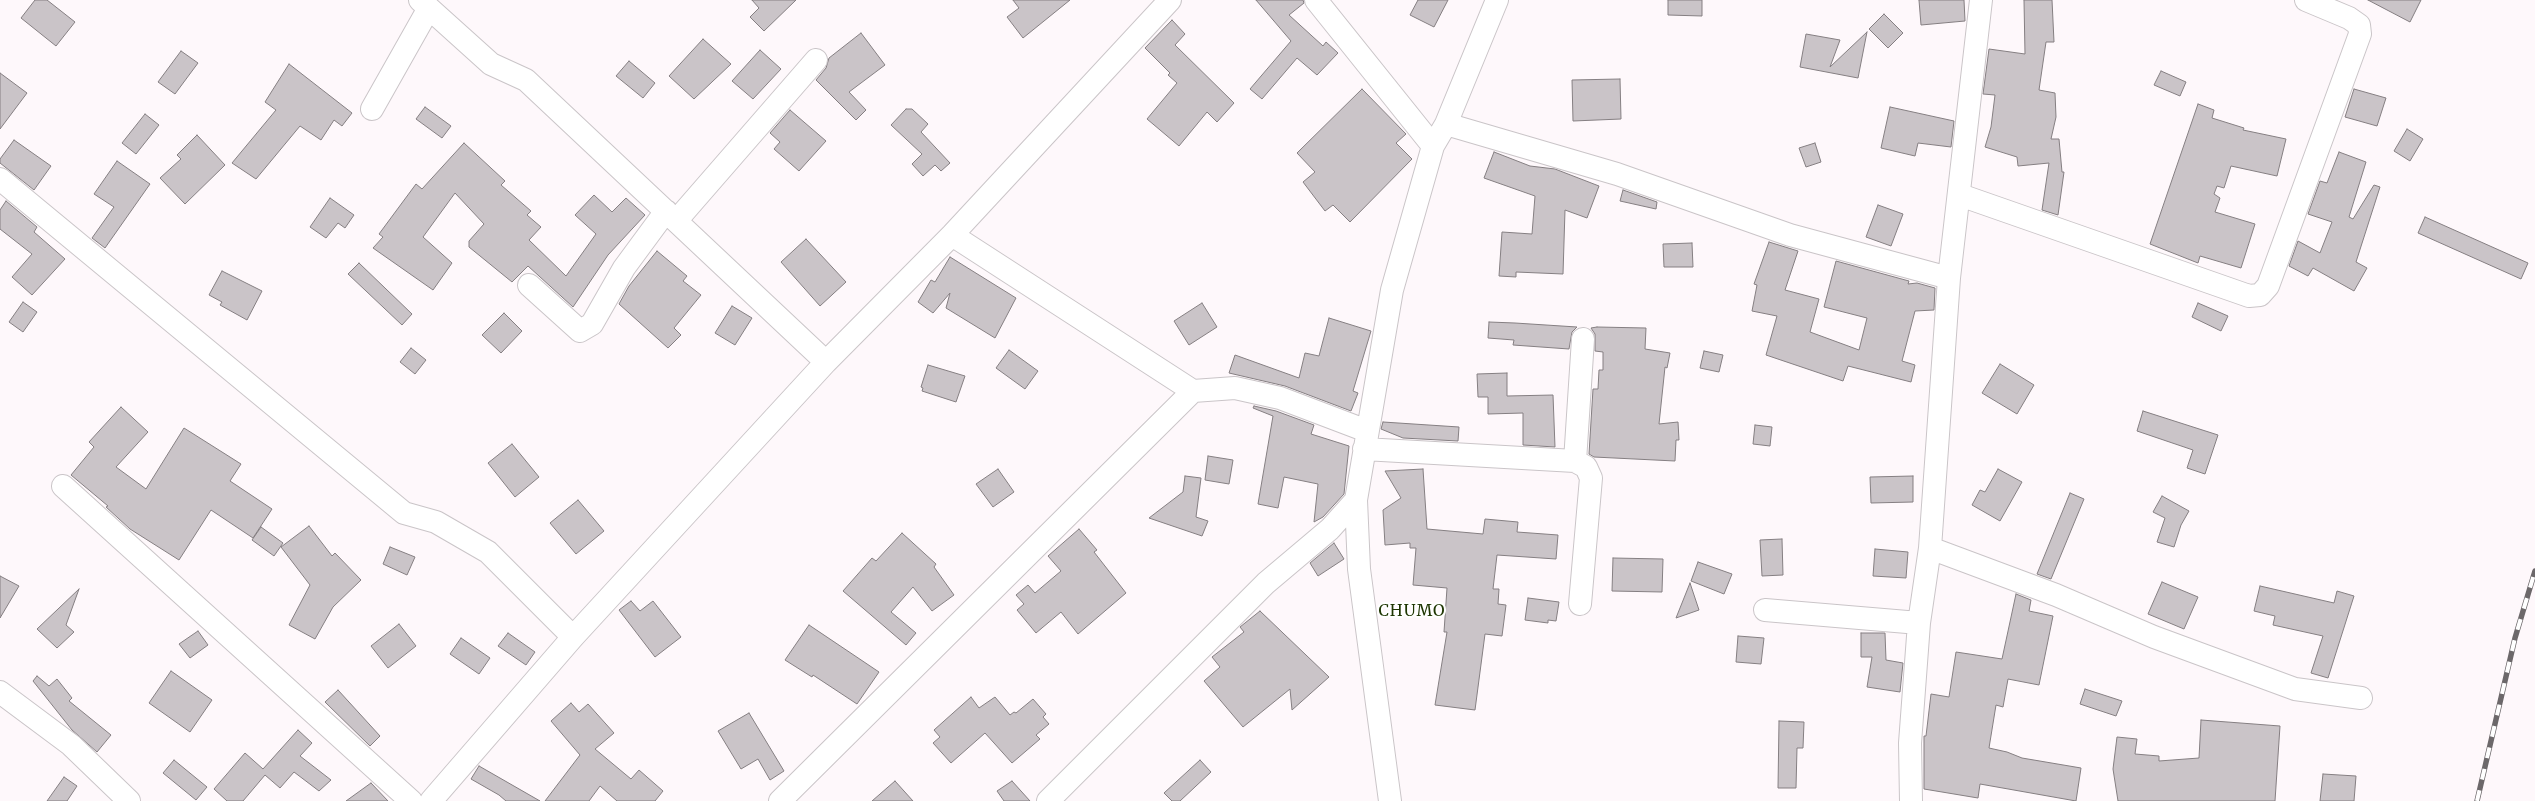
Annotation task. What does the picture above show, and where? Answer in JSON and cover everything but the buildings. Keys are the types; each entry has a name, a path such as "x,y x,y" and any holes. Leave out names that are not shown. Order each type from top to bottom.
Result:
{"street":[{"path":"431,801 573,637 826,362 952,235 1170,0"},
{"path":"1316,0 1434,146"},
{"path":"1390,801 1359,569 1356,500 1392,290 1434,146 1446,124 1497,0"},
{"path":"1915,800 1910,743 1919,623 1930,548 1949,278 1960,195 1980,0"},
{"path":"1960,195 2249,296 2260,295 2268,286 2360,34 2359,25 2349,18 2306,0"},
{"path":"372,109 425,4 491,64 526,80 826,362"},
{"path":"529,285 580,330 592,324 624,268 816,60"},
{"path":"1446,124 1617,174 1790,235 1949,278"},
{"path":"0,179 404,513 436,522 488,552 573,637"},
{"path":"952,235 1192,391 1235,388 1280,398 1366,440 1575,461 1586,467 1591,478 1580,604"},
{"path":"1575,461 1583,339"},
{"path":"780,801 1082,503 1192,391"},
{"path":"63,486 410,801"},
{"path":"1048,801 1266,583 1330,529 1356,500"},
{"path":"1930,548 2056,596 2154,637 2295,689 2361,698"},
{"path":"1765,610 1919,623"},
{"path":"0,692 71,745 128,801"}],"railway":[{"path":"2477,801 2515,638 2535,571"}],"district":[{"name":"CHUMO","path":"1412,611"}]}
